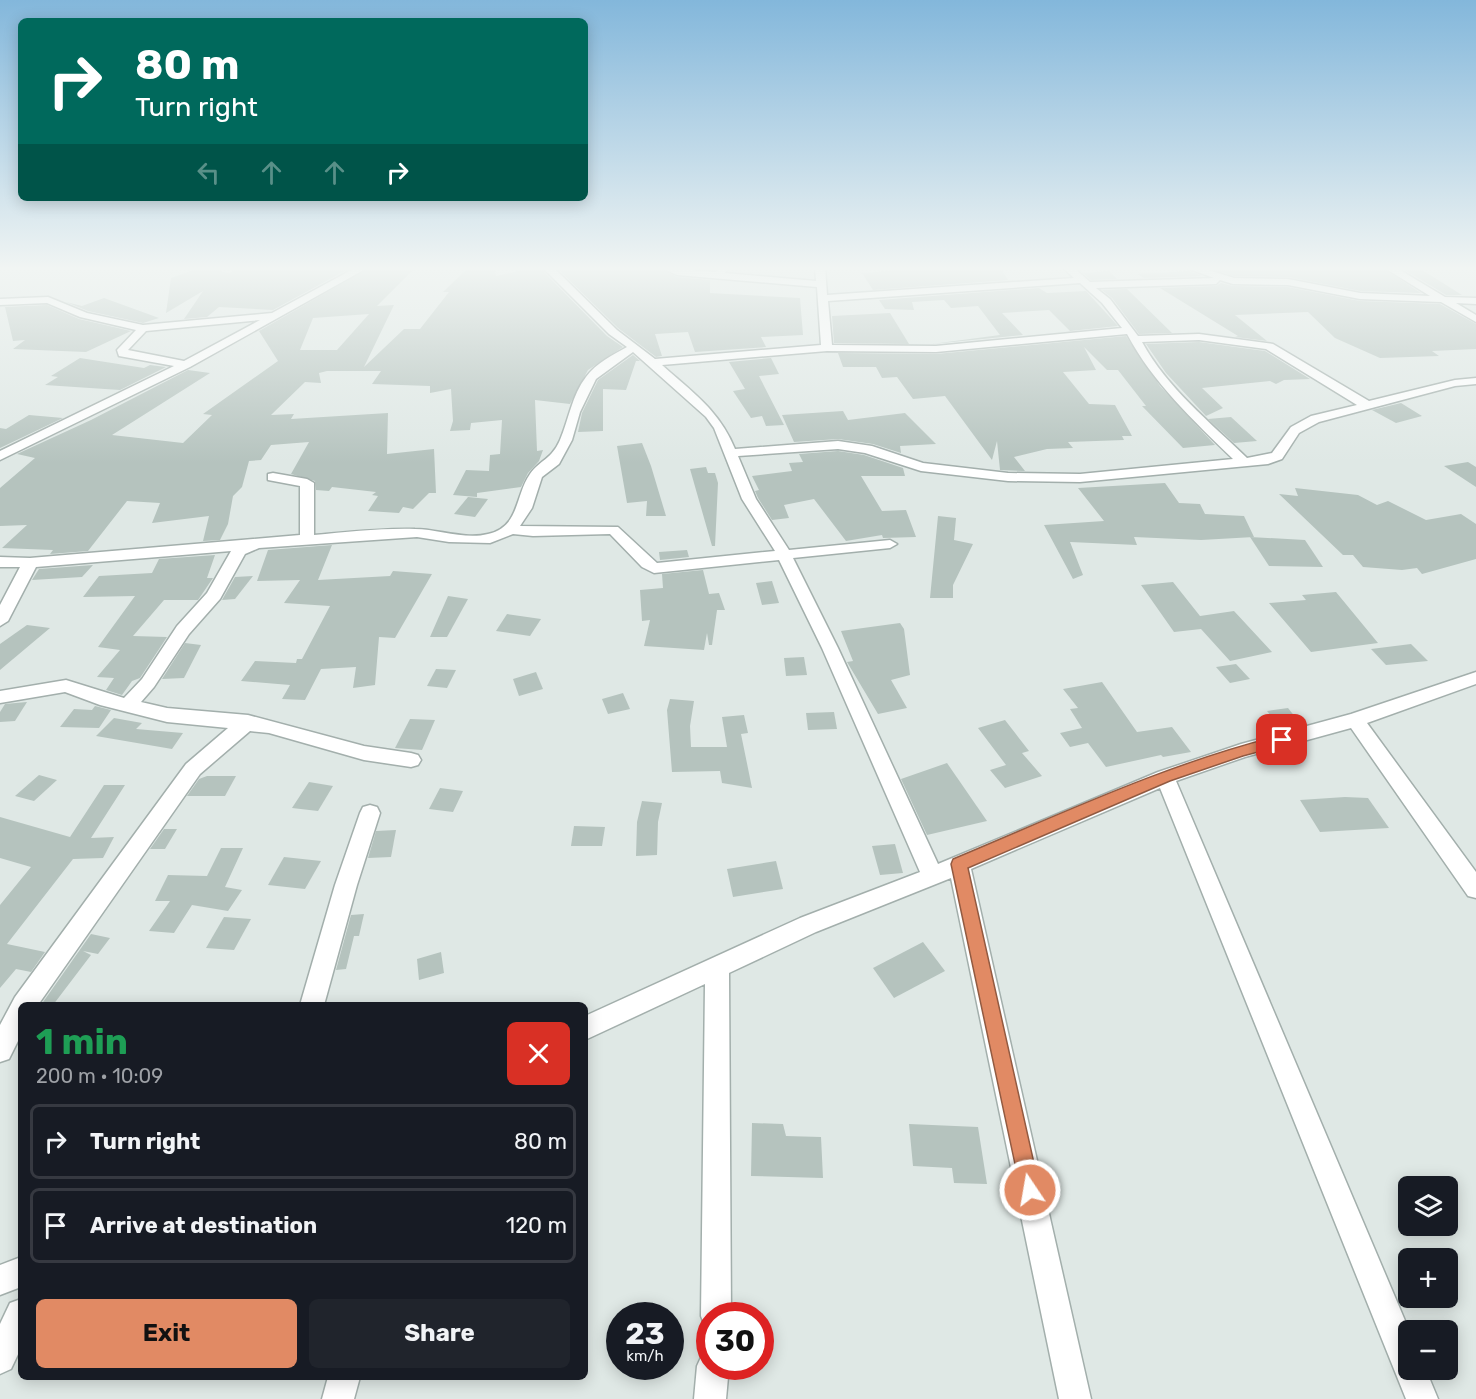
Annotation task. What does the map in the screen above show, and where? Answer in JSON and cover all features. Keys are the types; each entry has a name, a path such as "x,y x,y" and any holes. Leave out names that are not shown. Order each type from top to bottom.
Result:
{"street":[{"path":"139,332 122,350 123,354 186,365"},
{"path":"0,456 248,332"},
{"path":"613,332 634,347 710,414 720,428 749,499 784,555 933,876"},
{"path":"826,332 827,348"},
{"path":"652,363 747,353 827,348 936,349 1133,334 1199,338 1269,346 1368,406"},
{"path":"1133,334 1145,358 1172,392 1244,463"},
{"path":"0,562 30,563 307,539 417,533 449,538 490,539 511,529 525,508 537,475 554,461 566,440 574,412 591,378 600,369 634,347"},
{"path":"732,453 838,445 867,449 921,467 1008,477 1080,478 1244,463 1277,456 1295,430 1309,422 1455,383 1476,381"},
{"path":"273,477 307,483 307,539"},
{"path":"511,529 533,532 613,530 623,535 643,562 654,568 890,544"},
{"path":"127,706 148,683 171,645 214,595 239,550 307,539"},
{"path":"0,621 30,563"},
{"path":"588,1027 808,925 933,876 1165,777 1241,751 1354,720 1476,678"},
{"path":"0,697 66,686 127,706 167,715 248,722 305,734 364,753 411,760"},
{"path":"1354,720 1476,889"},
{"path":"26,1002 192,769 248,722"},
{"path":"1165,777 1398,1341"},
{"path":"313,1002 346,885 370,813"},
{"path":"959,864 1075,1399"},
{"path":"716,1302 717,968"},
{"path":"0,1050 18,1016"},
{"path":"0,1280 18,1273"},
{"path":"0,1358 18,1320"},
{"path":"338,1399 343,1380"},
{"path":"710,1399 711,1380"},
{"path":"1414,1380 1422,1399"}],"building":[{"path":"11,332 128,332 86,352 13,349 25,340 13,341"},
{"path":"260,332 307,332 300,350 337,350 353,332 381,332 364,367 401,332 603,332 623,347 588,370 570,404 535,400 537,451 543,450 539,461 528,473 521,487 477,493 477,497 453,495 466,470 489,471 490,455 500,454 502,420 471,423 470,430 450,431 453,421 451,389 430,393 430,386 372,384 381,371 327,371 319,373 321,383 305,382 271,415 294,414 291,419 388,413 387,454 434,449 436,493 429,493 413,509 403,507 399,513 368,511 378,496 372,495 376,492 332,487 329,491 316,490 315,481 291,474 309,442 271,445 261,460 249,461 242,487 233,496 228,524 220,540 203,541 209,516 152,523 160,503 127,501 88,551 50,554 53,550 2,548 27,525 0,526 0,488 35,458 17,454 91,420 188,370 210,373 112,435 183,443 212,415 203,414 278,361"},
{"path":"624,332 683,332 655,334 662,356 656,357"},
{"path":"688,332 803,332 803,335 761,337 766,347 695,352"},
{"path":"833,332 902,332 909,344 834,343"},
{"path":"998,332 1020,332 1023,335 932,344 1000,335"},
{"path":"1138,332 1172,333 1139,334"},
{"path":"1232,332 1256,332 1267,341 1235,337 1238,336"},
{"path":"1329,332 1476,332 1476,349 1432,351 1439,356 1380,358 1335,338"},
{"path":"1126,336 1160,386 1215,445 1183,448 1142,406 1146,406 1118,370 1107,370 1084,347 1096,370 1063,372 1089,404 1115,405 1132,436 1122,436 1124,440 1068,442 1073,448 1047,449 1014,457 1025,471 1000,470 997,441 992,460 945,396 913,399 897,377 882,378 876,367 843,367 838,353 936,354"},
{"path":"1199,342 1265,351 1310,379 1284,380 1276,384 1270,381 1202,388 1223,408 1206,416 1166,373 1146,344"},
{"path":"633,355 640,361 636,361 626,390 603,389 603,431 578,432 582,413 598,380"},
{"path":"80,358 144,368 150,365 166,367 120,390 45,385 58,377 51,376"},
{"path":"771,358 779,374 759,376 784,425 766,426 762,416 751,418 733,391 745,389 729,362"},
{"path":"1401,403 1422,416 1396,423 1372,410"},
{"path":"843,411 848,420 905,413 936,444 900,446 901,453 873,444 838,439 794,442 782,415"},
{"path":"29,415 63,418 0,448 0,428 6,429"},
{"path":"1231,417 1257,441 1234,443 1208,419"},
{"path":"642,443 666,516 646,516 647,501 627,503 617,446"},
{"path":"838,451 864,455 903,468 905,476 861,476 882,511 906,510 916,537 883,538 882,535 846,541 814,499 784,505 789,518 772,520 758,498 755,491 759,490 752,476 792,471 789,463 803,462 799,454"},
{"path":"1468,462 1476,467 1476,487 1444,466"},
{"path":"706,467 708,473 715,473 718,483 715,546 712,546 690,469"},
{"path":"1165,483 1179,503 1200,504 1205,514 1244,516 1254,537 1201,540 1134,537 1137,545 1070,542 1083,575 1073,579 1044,525 1104,521 1078,488"},
{"path":"1295,488 1358,495 1377,505 1388,501 1426,520 1461,514 1476,524 1476,559 1422,574 1417,568 1402,570 1363,567 1353,555 1343,555 1279,494 1298,496"},
{"path":"468,497 488,499 475,517 454,514"},
{"path":"938,516 956,518 954,540 973,544 953,585 953,598 930,598"},
{"path":"1250,537 1305,540 1323,567 1269,566"},
{"path":"332,545 318,580 390,576 393,571 432,574 395,638 379,637 375,685 353,688 356,667 321,669 305,700 282,699 290,685 241,681 255,661 296,663 297,659 302,659 330,606 284,603 300,580 257,581 268,550"},
{"path":"687,550 689,557 660,560 659,552"},
{"path":"215,555 207,578 213,578 198,600 164,600 133,636 167,637 140,678 132,681 122,695 106,690 114,678 97,677 120,650 98,647 135,596 83,597 99,576 152,573 159,559"},
{"path":"93,565 82,577 32,580 39,569"},
{"path":"703,570 709,594 719,593 725,610 717,610 712,645 709,645 707,633 704,650 644,646 650,620 642,621 640,590 663,588 662,574"},
{"path":"253,576 235,599 222,600 235,577"},
{"path":"772,581 779,603 762,605 756,583"},
{"path":"1173,582 1200,616 1234,611 1272,652 1230,661 1201,629 1174,632 1141,585"},
{"path":"1336,592 1378,643 1311,652 1269,603 1306,600 1302,595"},
{"path":"448,596 468,599 447,637 430,637"},
{"path":"507,614 541,619 530,636 496,631"},
{"path":"900,623 904,629 910,675 891,680 907,708 878,714 847,662 853,661 841,631"},
{"path":"27,625 50,628 0,670 0,644"},
{"path":"185,643 201,645 184,678 162,679"},
{"path":"1411,644 1428,661 1386,665 1371,649"},
{"path":"804,657 807,675 786,676 784,658"},
{"path":"1236,664 1250,679 1230,683 1216,667"},
{"path":"436,669 456,670 447,688 427,686"},
{"path":"536,672 543,689 519,696 513,679"},
{"path":"1102,682 1137,732 1172,727 1191,752 1163,757 1161,755 1106,767 1088,743 1070,747 1060,733 1082,728 1070,709 1078,708 1063,689"},
{"path":"623,693 630,709 608,714 602,699"},
{"path":"670,699 694,701 690,726 691,747 727,747 722,717 744,715 748,733 741,734 752,788 722,783 720,771 672,772 667,710"},
{"path":"27,702 15,721 0,722 0,712 5,704"},
{"path":"95,706 111,710 99,728 60,727 74,709 92,710"},
{"path":"1288,708 1300,723 1279,726 1267,711"},
{"path":"834,712 837,729 808,730 806,713"},
{"path":"114,718 142,723 136,729 183,733 172,749 96,736"},
{"path":"410,719 435,720 422,750 395,748"},
{"path":"1005,720 1029,751 1022,753 1042,776 1005,788 990,770 1006,765 978,728"},
{"path":"947,763 987,821 927,835 901,779"},
{"path":"39,775 57,780 34,801 15,796"},
{"path":"207,776 236,776 225,796 187,796 199,779"},
{"path":"309,782 333,786 318,811 292,808"},
{"path":"104,785 125,785 91,838 114,837 103,858 73,859 7,944 45,952 31,972 16,969 0,988 0,905 31,867 0,858 0,817 70,837"},
{"path":"440,788 463,791 453,812 429,809"},
{"path":"1368,798 1389,828 1320,832 1300,800"},
{"path":"642,801 662,803 658,822 657,855 636,856 637,822"},
{"path":"574,826 605,827 602,846 571,846"},
{"path":"164,829 177,829 165,849 150,849"},
{"path":"396,830 391,857 368,858 376,831"},
{"path":"895,844 903,873 880,875 872,846"},
{"path":"221,848 243,848 225,887 242,890 228,911 192,905 174,933 149,931 170,901 155,901 168,875 207,876"},
{"path":"284,857 321,861 305,889 268,885"},
{"path":"776,861 783,889 733,897 727,869"},
{"path":"364,914 359,936 354,936 346,969 336,970 351,915"},
{"path":"224,917 251,919 234,950 206,948"},
{"path":"91,934 110,938 98,954 83,951 91,955 55,1002 43,1002"},
{"path":"923,942 945,971 894,998 873,968"},
{"path":"441,952 444,973 419,980 417,959"},
{"path":"752,1123 783,1124 786,1136 821,1137 823,1178 751,1176"},
{"path":"909,1124 978,1127 987,1184 954,1183 952,1168 913,1166"}],"route":[{"path":"1030,1190 959,864 1165,777 1241,751 1282,740"}]}
